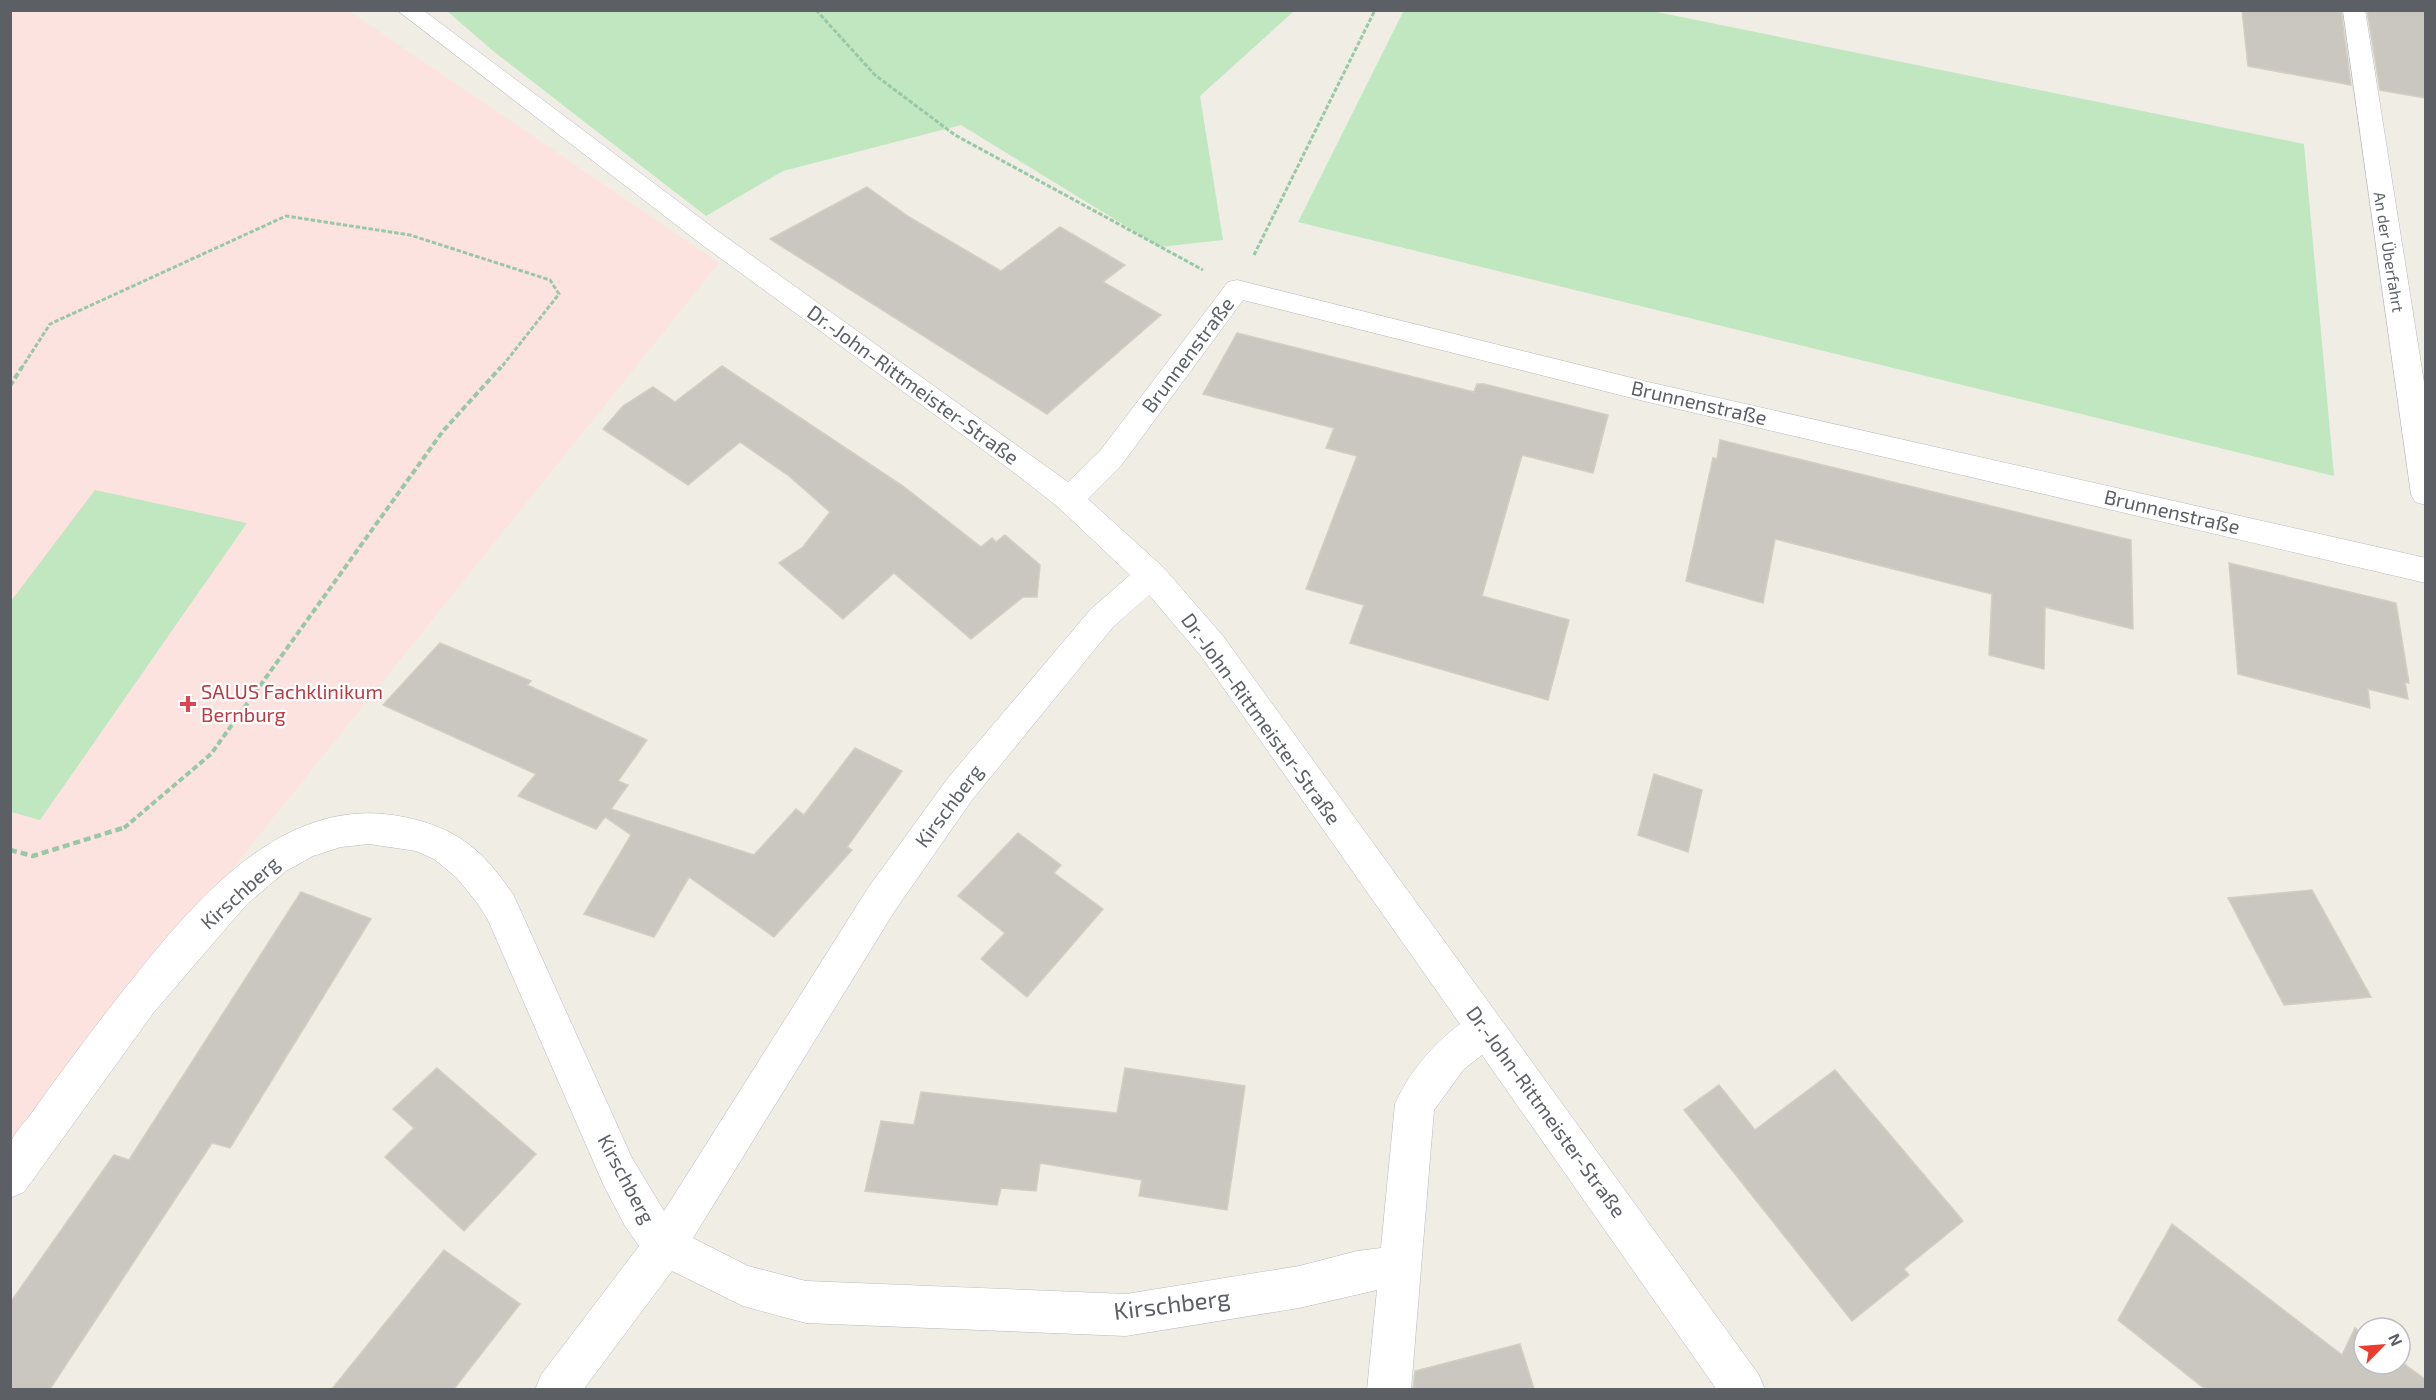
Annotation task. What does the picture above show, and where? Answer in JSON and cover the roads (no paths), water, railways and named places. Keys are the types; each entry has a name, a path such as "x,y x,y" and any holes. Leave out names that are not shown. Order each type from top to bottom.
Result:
{"street":[{"name":"Dr.-John-Rittmeister-Straße","path":"408,10 684,220 1069,499 1152,576 1212,646 1744,1389"},
{"name":"An der Überfahrt","path":"2354,10 2426,494"},
{"name":"Brunnenstraße","path":"1069,499 1110,459 1237,289 1648,392 2426,571"},
{"name":"Kirschberg","path":"556,1389 665,1246 881,900 960,789 1102,618 1127,594 1152,576"},
{"name":"Kirschberg","path":"10,1178 153,981 234,893 261,869 288,850 315,838 350,828 386,829 420,834 446,845 468,862 484,881 501,908 618,1172 639,1212 665,1246 743,1285 806,1302 1126,1315 1299,1287 1357,1272 1400,1267"},
{"path":"1389,1389 1415,1104 1450,1055 1486,1029"}],"place":[{"name":"SALUS Fachklinikum Bernburg","path":"188,704"}]}
